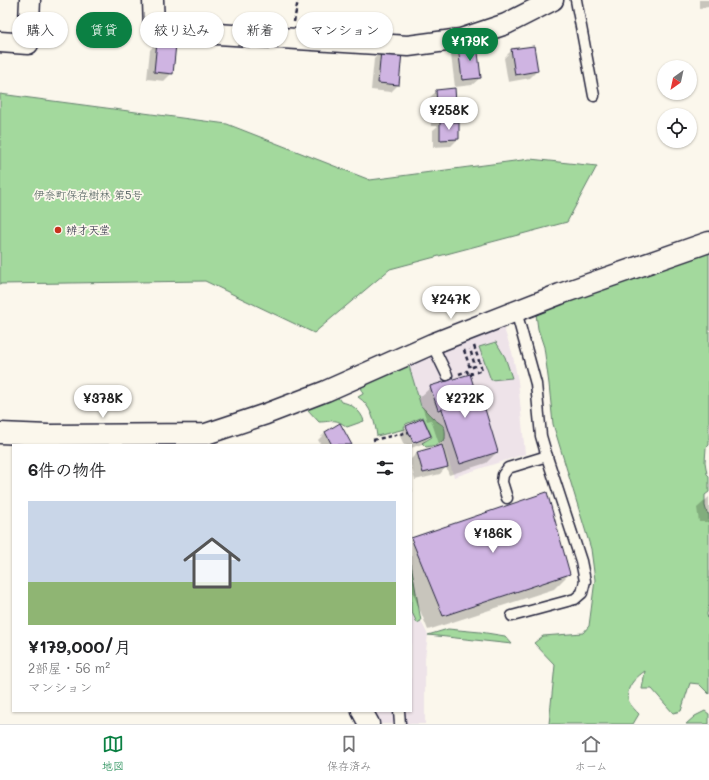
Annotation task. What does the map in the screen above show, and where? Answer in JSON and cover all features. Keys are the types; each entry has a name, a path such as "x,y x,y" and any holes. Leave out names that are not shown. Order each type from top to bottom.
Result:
{"street":[{"path":"0,42 28,44 30,0"},
{"path":"153,0 154,30 408,46 461,39 506,24 553,0"},
{"path":"0,433 210,440 266,414 435,350 516,311 709,242"},
{"path":"363,712 369,724"}],"lane":[{"path":"576,0 594,96"},
{"path":"512,616 575,599 582,592 585,581 581,561 547,456 542,436 536,384 516,311"},
{"path":"435,350 447,375"},
{"path":"507,498 502,482 503,475 508,468 547,456"},
{"path":"399,712 400,724"}],"path":[{"path":"447,375 451,377 467,371 468,373 471,372 471,374 482,370 473,343"},
{"path":"435,350 464,348 470,368 475,366 468,344"},
{"path":"373,440 409,432"}],"shaded area":[{"path":"503,326 512,352 518,381 525,454 454,477 442,441 445,439 442,424 435,420 427,410 421,406 409,366"},
{"path":"412,612 417,623 421,621 428,635 425,658 425,724 371,724 365,712 412,712"}],"green space":[{"name":"伊奈町保存樹林 第5号","path":"0,94 227,124 370,180 530,159 597,166 567,222 390,269 314,333 205,281 0,284"},
{"path":"709,250 709,445 706,448 705,462 707,474 709,476 709,492 705,495 705,506 707,513 709,514 709,605 707,614 709,624 709,694 699,684 690,683 681,711 673,713 652,689 642,689 645,671 634,680 628,692 629,702 639,714 633,724 549,724 555,665 534,643 543,636 583,633 589,626 595,580 591,549 553,424 544,347 538,329 536,314"},
{"path":"496,342 505,357 512,378 491,380 479,347"},
{"path":"409,366 421,406 443,426 445,430 445,439 437,445 426,447 422,443 432,437 423,417 406,424 404,427 405,429 377,436 374,420 369,409 358,397 363,394 361,386"},
{"path":"337,396 341,402 355,408 361,414 364,421 347,427 336,421 319,422 307,409"},
{"path":"412,570 421,621 417,623 412,612"},
{"path":"448,629 505,636 512,644 428,635"},
{"path":"705,711 709,714 709,724 686,724 695,716"}],"building":[{"path":"477,44 481,78 462,80 458,46"},
{"path":"534,46 538,71 515,75 511,49"},
{"path":"156,48 176,48 173,74 154,72"},
{"path":"381,50 402,52 399,85 378,83"},
{"path":"455,88 457,118 438,119 436,90"},
{"path":"440,122 459,122 459,139 440,140"},
{"path":"470,374 481,410 485,409 498,452 460,464 442,409 438,410 430,386"},
{"path":"423,418 431,436 413,442 406,426"},
{"path":"340,423 351,444 331,444 325,432"},
{"path":"442,445 448,467 423,473 417,452"},
{"path":"547,492 570,574 443,616 412,538"}],"place":[{"name":"辨才天堂","path":"58,230"}]}
